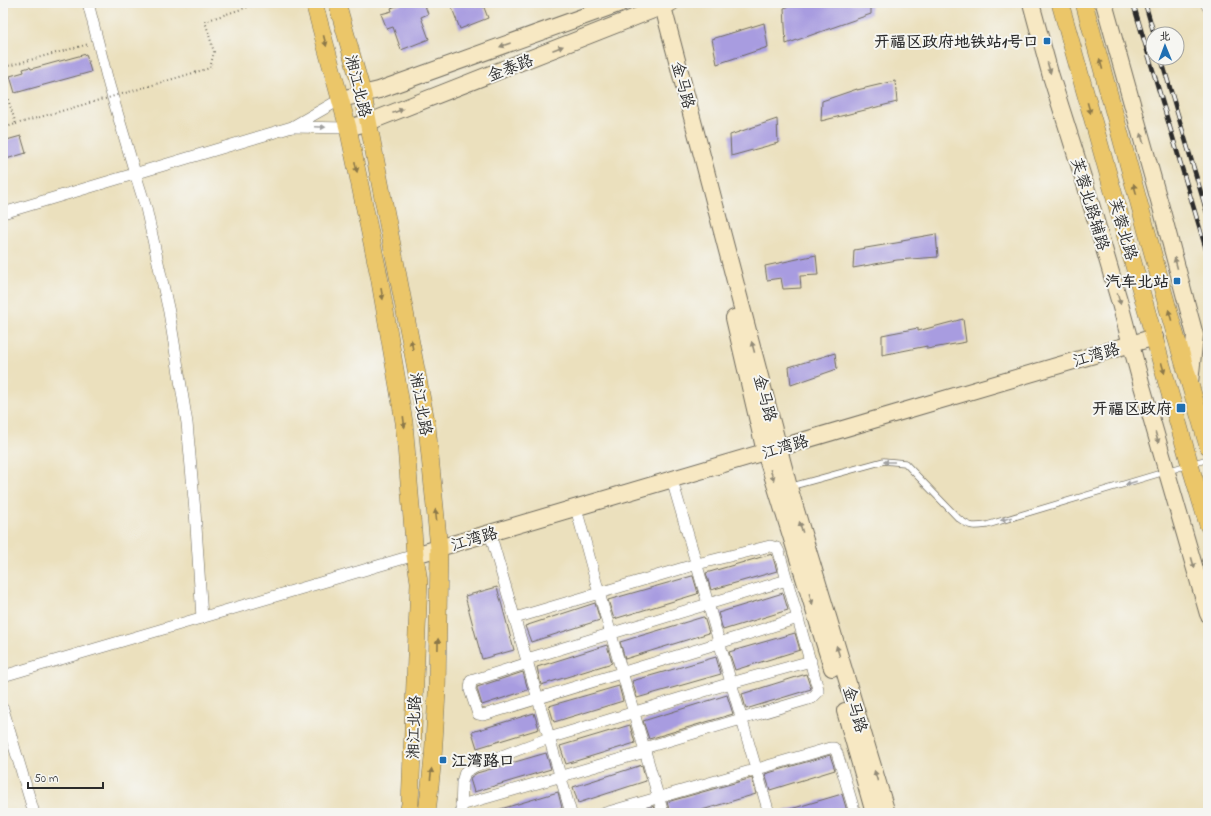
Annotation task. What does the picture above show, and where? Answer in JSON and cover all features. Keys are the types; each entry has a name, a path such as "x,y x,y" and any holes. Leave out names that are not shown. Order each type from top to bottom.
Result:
{"main road":[{"name":"湘江北路","path":"314,3 348,128 380,276 404,422 419,582 410,804 408,813"},
{"name":"湘江北路","path":"337,3 363,95 369,122 427,426 439,548 437,693 433,758 427,813"},
{"name":"芙蓉北路","path":"1060,3 1208,525"},
{"name":"芙蓉北路","path":"1084,3 1208,446"}],"street":[{"path":"88,3 109,85 146,208 169,312 187,423 202,618"},
{"path":"3,213 292,127 341,100 379,90 621,3"},
{"name":"芙蓉北路辅路","path":"1031,3 1050,73 1086,187 1208,614"},
{"path":"1104,3 1195,335 1190,384"},
{"path":"1206,3 1208,7"},
{"name":"金泰路","path":"348,128 369,122 661,5"},
{"name":"金马路","path":"661,5 772,450 874,813"},
{"path":"292,127 348,128"},
{"name":"江湾路","path":"416,555 1154,337"},
{"name":"金马路","path":"772,450 789,487 887,813"},
{"path":"672,480 768,813"},
{"path":"576,508 663,813"},
{"path":"490,533 571,813"},
{"path":"515,618 697,564 773,546 777,548 779,552 811,661 818,692 812,698 560,776 461,809 462,782 466,772 476,766 549,738 731,683 811,661"},
{"path":"3,676 416,555"},
{"path":"787,580 527,661 471,681 470,690 478,714 482,715 798,618"},
{"path":"3,709 34,813"},
{"path":"605,813 824,749 834,748 837,753 855,813"}],"lane":[{"path":"789,487 884,462 905,463 958,518 972,526 987,525 1208,459"}],"path":[{"path":"3,128 210,68 214,52 205,21 260,3"},
{"path":"3,70 4,67 98,41"},
{"path":"3,84 16,124"}],"building":[{"path":"405,3 424,3 428,14 421,17 429,39 401,50 393,27 387,29 381,14 392,11 391,8"},
{"path":"450,3 475,3 477,7 483,5 488,18 460,29"},
{"path":"800,3 871,3 871,14 786,44 784,8"},
{"path":"764,23 768,47 717,64 712,39"},
{"path":"86,54 91,72 15,93 10,76 24,72 23,69 30,67 31,69"},
{"path":"895,81 897,102 821,121 822,101 857,89"},
{"path":"777,119 778,143 731,156 730,135"},
{"path":"21,136 26,153 3,160 3,141"},
{"path":"936,234 938,257 897,260 853,268 854,250 902,242 902,240"},
{"path":"816,255 818,275 800,276 801,288 783,289 781,278 767,280 765,266"},
{"path":"963,319 966,342 927,349 927,346 882,355 882,335 918,328 918,331"},
{"path":"835,353 837,369 791,385 789,367"},
{"path":"772,554 777,571 711,590 706,573"},
{"path":"693,576 697,594 614,619 608,600"},
{"path":"497,587 514,650 482,659 465,596"},
{"path":"783,593 788,610 723,630 718,613"},
{"path":"595,603 600,620 531,642 525,626"},
{"path":"704,617 709,633 625,659 620,642"},
{"path":"795,633 800,650 735,670 729,652"},
{"path":"607,645 612,663 541,685 537,667"},
{"path":"716,657 721,674 637,698 632,681"},
{"path":"523,672 528,690 482,705 477,687"},
{"path":"806,674 811,689 746,709 742,694"},
{"path":"619,686 623,701 554,722 549,706"},
{"path":"727,695 733,714 649,739 643,721"},
{"path":"534,713 539,729 477,748 472,732"},
{"path":"630,725 635,743 566,764 560,746"},
{"path":"546,753 551,769 474,792 470,779 477,773"},
{"path":"830,755 835,770 770,790 765,774"},
{"path":"642,765 646,781 578,803 573,787"},
{"path":"752,778 756,794 692,813 670,813 667,802"},
{"path":"558,792 562,808 547,813 495,813 494,811"},
{"path":"842,794 847,811 841,813 785,813 784,811"},
{"path":"654,806 656,813 636,813 636,811"}],"railway":[{"path":"1133,3 1208,256"},
{"path":"1145,3 1152,26"},
{"path":"1163,66 1208,216"}],"place":[{"name":"开福区政府地铁站1号口","path":"1047,41"},
{"name":"汽车北站","path":"1177,281"},
{"name":"开福区政府","path":"1181,408"},
{"name":"江湾路口","path":"443,760"}]}
